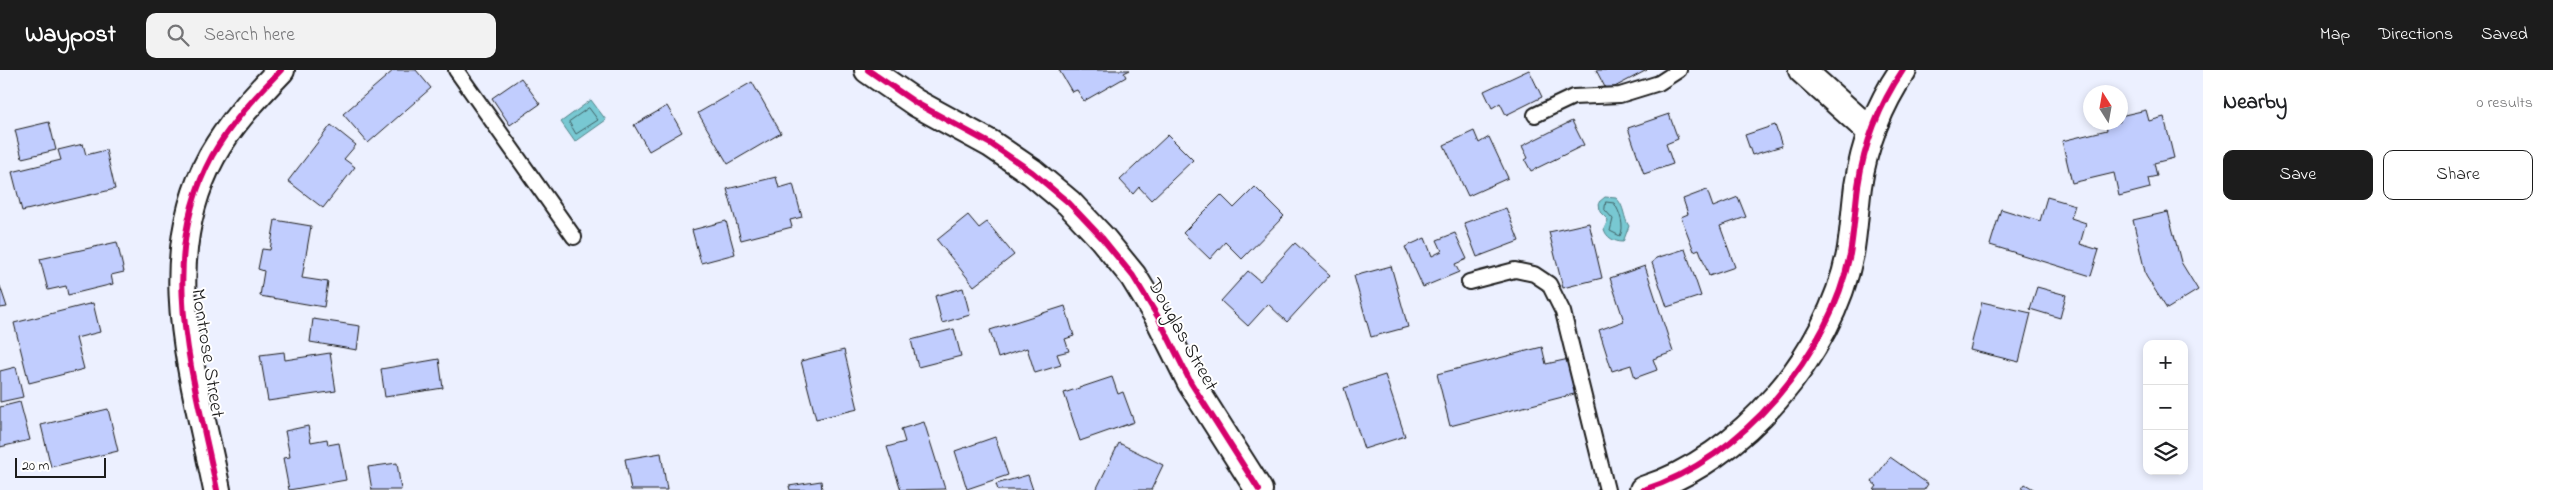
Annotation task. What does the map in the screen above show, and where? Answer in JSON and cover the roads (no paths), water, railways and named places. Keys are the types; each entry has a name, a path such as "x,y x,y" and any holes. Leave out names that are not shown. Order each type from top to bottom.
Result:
{"street":[{"name":"Montrose Street","path":"217,490 182,312 181,266 187,221 216,150 257,95 282,70"},
{"name":"Douglas Street","path":"868,70 916,103 991,144 1032,172 1069,203 1102,238 1132,276 1153,309 1191,383 1259,490"},
{"path":"1802,70 1871,132"},
{"path":"1643,490 1688,469 1734,438 1762,414 1785,386 1817,341 1836,299 1850,255 1858,185 1871,132 1891,88 1903,70"}],"lane":[{"path":"456,70 574,237"},
{"path":"1535,115 1573,97 1620,95 1658,83 1679,70"},
{"path":"1469,282 1515,270 1534,274 1549,284 1563,312 1607,490"}],"water":[{"path":"591,100 606,120 575,142 561,122"},
{"path":"1605,197 1616,198 1622,208 1629,226 1623,242 1611,238 1605,232 1604,229 1608,220 1600,212 1599,202"}]}
